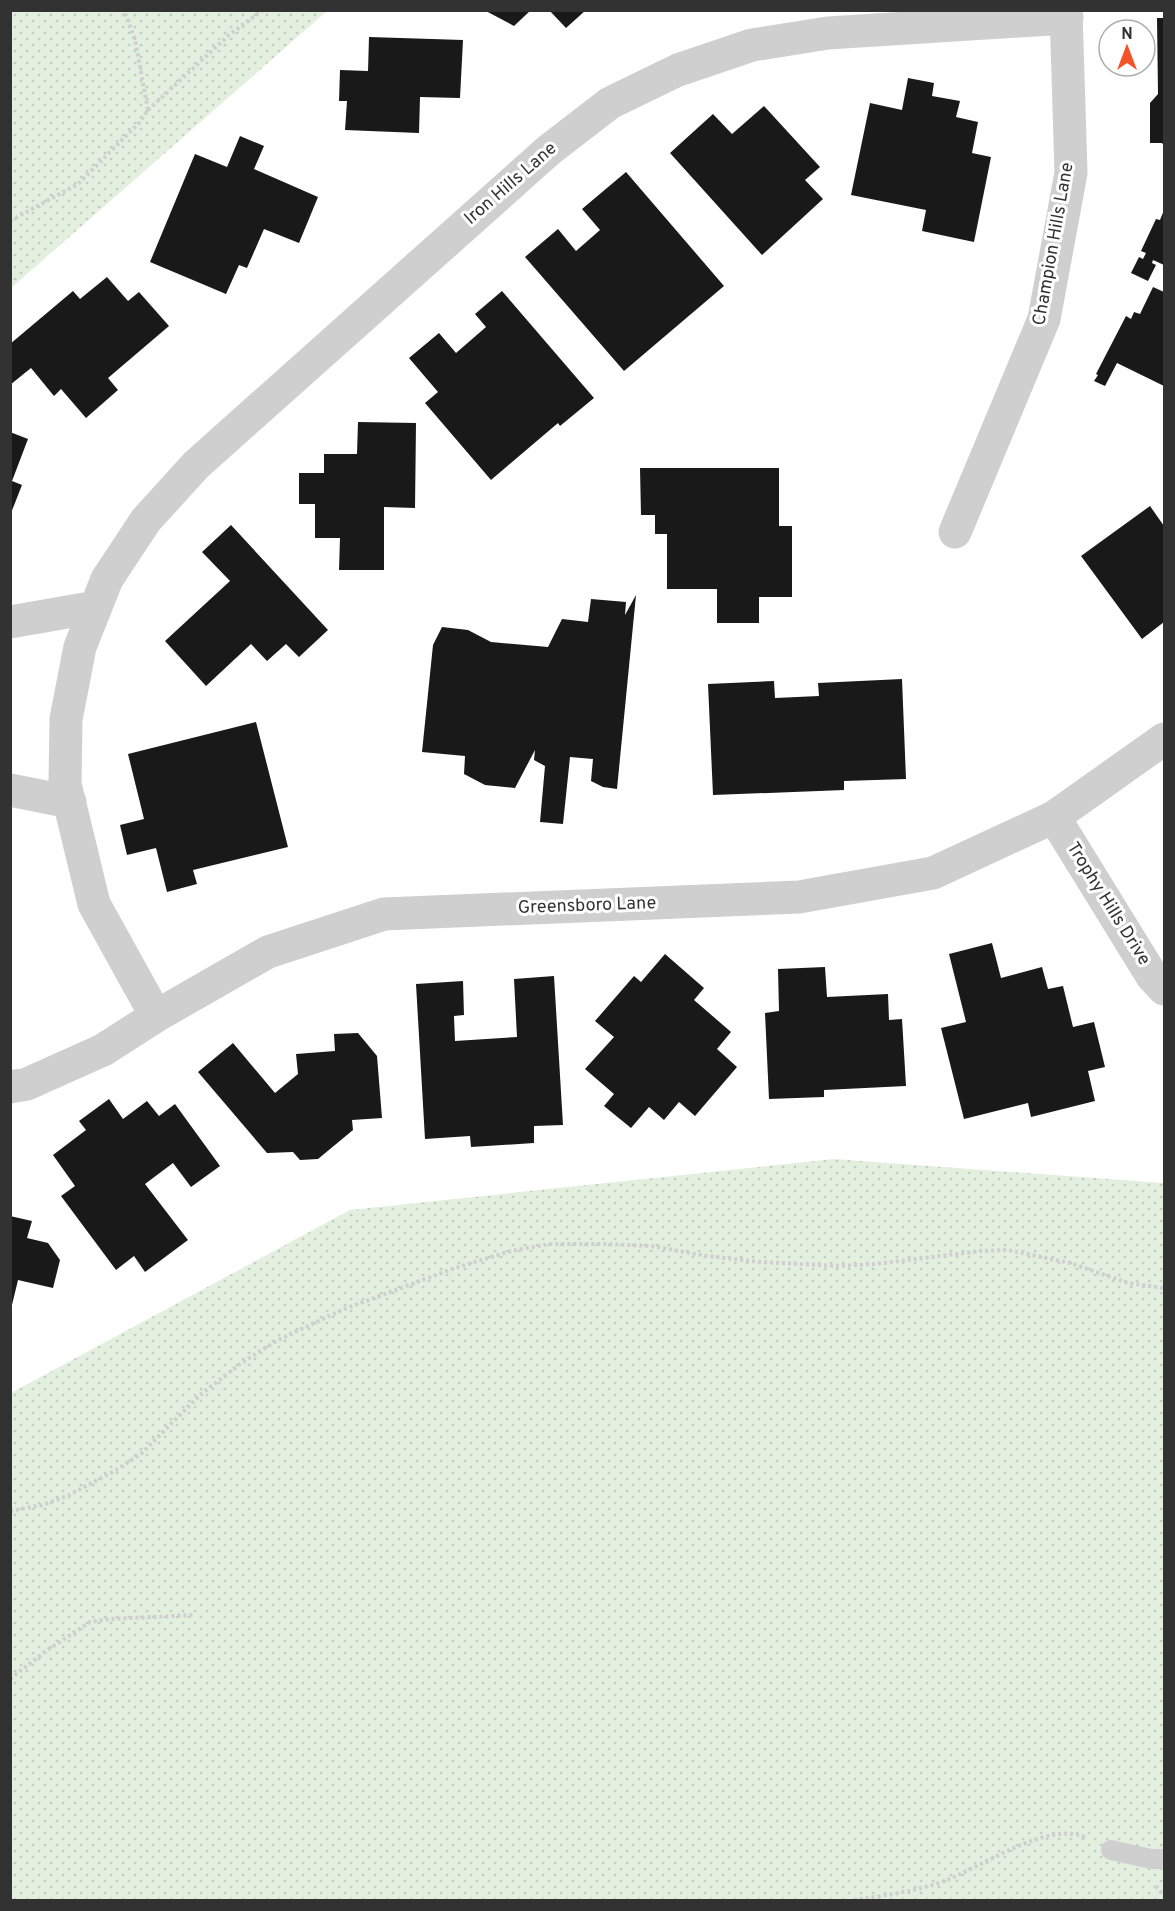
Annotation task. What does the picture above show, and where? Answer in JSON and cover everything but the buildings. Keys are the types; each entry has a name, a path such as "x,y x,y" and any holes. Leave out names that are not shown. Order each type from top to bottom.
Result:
{"street":[{"name":"Champion Hills Lane","path":"955,532 1044,319 1071,173 1066,14"},
{"name":"Iron Hills Lane","path":"156,1016 94,904 65,784 66,719 80,647 106,579 146,520 196,465 549,150 610,104 678,70 753,45 828,33 1066,14"},
{"path":"10,622 96,607"},
{"name":"Greensboro Lane","path":"10,1087 27,1084 103,1050 156,1016 268,952 384,914 799,897 933,873 1054,817 1164,739"},
{"path":"10,790 69,802"},
{"name":"Trophy Hills Drive","path":"1054,817 1152,976 1164,989"}],"lane":[{"path":"1111,1851 1151,1859 1164,1859"}],"path":[{"path":"124,10 135,40 148,110"},
{"path":"10,222 78,184 139,123 148,110 229,35 263,10"},
{"path":"10,1511 42,1505 67,1496 91,1485 133,1459 158,1438 200,1395 240,1364 276,1341 342,1310 452,1269 511,1251 550,1244 651,1246 707,1256 761,1262 839,1266 1008,1250 1070,1263 1128,1283 1164,1288"},
{"path":"10,1679 90,1622 195,1615"},
{"path":"854,1900 936,1884 1021,1844 1046,1836 1069,1833 1081,1835 1111,1851"},
{"path":"1151,1880 1164,1896 1161,1900"}],"green space":[{"path":"11,10 327,10 327,11 11,288"},
{"path":"834,1159 1164,1183 1164,1900 11,1900 11,1393 350,1210"}]}
